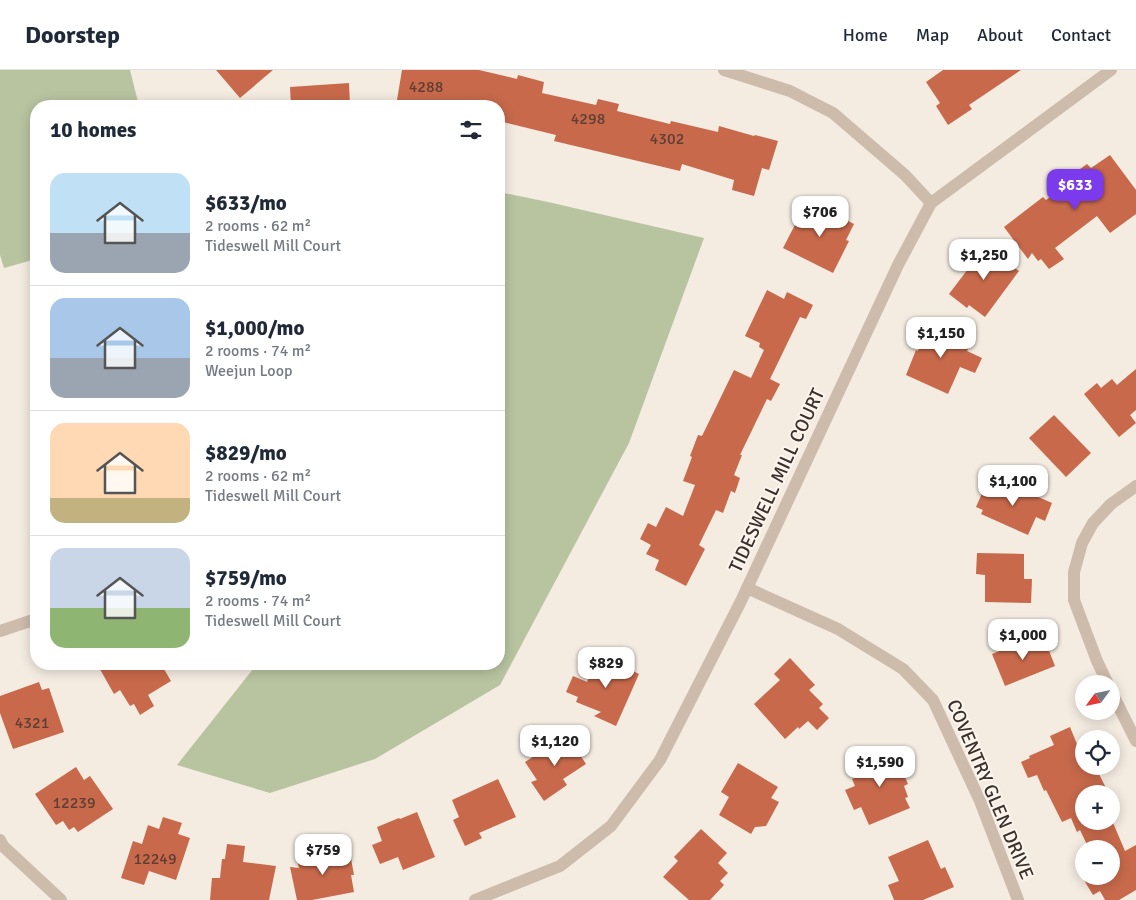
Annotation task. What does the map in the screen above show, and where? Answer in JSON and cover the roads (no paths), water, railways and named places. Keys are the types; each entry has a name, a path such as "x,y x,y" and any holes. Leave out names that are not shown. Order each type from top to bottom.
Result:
{"street":[{"path":"724,70 790,91 833,113 905,175 931,203"},
{"name":"TIDESWELL MILL COURT","path":"475,900 560,866 611,826 660,760 747,588 898,265 931,203 1111,70"},
{"path":"1104,675 1074,600 1074,572 1082,544 1093,523 1111,504 1136,486"},
{"name":"COVENTRY GLEN DRIVE","path":"747,588 838,629 903,669 932,700 980,801 1018,900"},
{"path":"0,631 30,621"},
{"path":"1120,709 1136,741"},
{"path":"0,840 3,846 61,900"}]}
